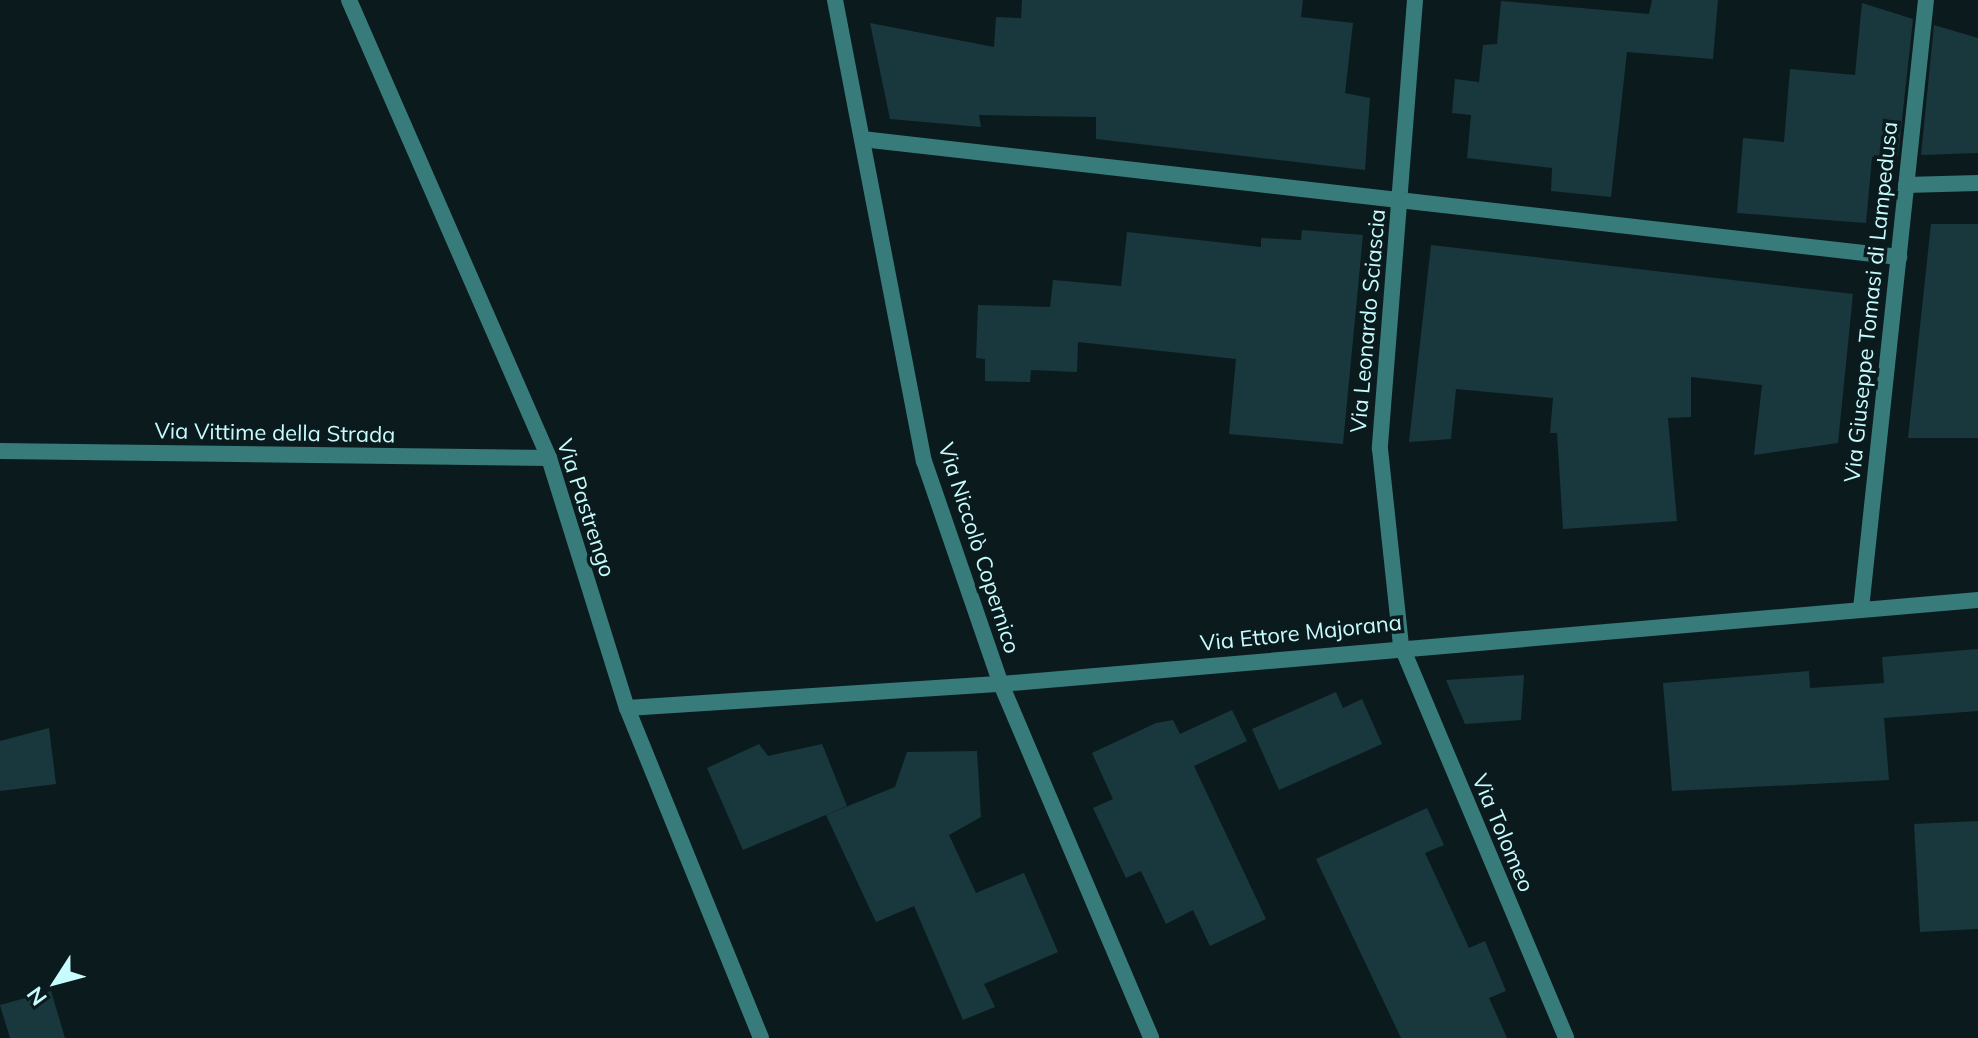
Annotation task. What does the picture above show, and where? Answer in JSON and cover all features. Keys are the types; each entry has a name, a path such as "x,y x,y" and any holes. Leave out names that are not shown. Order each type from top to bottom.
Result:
{"street":[{"name":"Via Pastrengo","path":"349,0 549,458 627,708 761,1038"},
{"name":"Via Niccolò Copernico","path":"835,0 924,461 1001,684 1151,1038"},
{"name":"Via Leonardo Sciascia","path":"1401,645 1380,449 1415,0"},
{"name":"Via Giuseppe Tomasi di Lampedusa","path":"1861,609 1926,0"},
{"path":"862,139 1899,257"},
{"path":"1906,185 1978,183"},
{"name":"Via Vittime della Strada","path":"0,451 549,458"},
{"name":"Via Ettore Majorana","path":"627,708 1001,684 1401,645 1978,600"},
{"name":"Via Tolomeo","path":"1401,645 1566,1038"}],"building":[{"path":"1022,0 1303,0 1301,17 1353,23 1345,93 1370,98 1365,170 1096,139 1096,117 979,115 981,127 890,119 870,23 994,47 996,17 1021,18"},
{"path":"1652,0 1718,0 1713,59 1627,52 1611,197 1551,191 1552,168 1467,158 1471,115 1452,113 1455,79 1479,82 1483,45 1497,44 1501,1 1649,14"},
{"path":"1862,3 1913,19 1898,156 1872,157 1866,223 1737,213 1743,138 1784,142 1790,69 1855,75"},
{"path":"1934,25 1978,38 1978,153 1921,155"},
{"path":"1931,224 1978,224 1978,438 1908,438"},
{"path":"1302,230 1363,235 1343,444 1229,434 1236,359 1078,342 1077,372 1031,370 1030,382 985,381 985,359 976,358 978,305 1050,307 1053,280 1121,286 1127,232 1261,247 1261,238 1301,240"},
{"path":"1431,245 1853,294 1838,443 1754,455 1762,385 1691,377 1691,417 1668,418 1677,521 1563,529 1557,433 1550,433 1553,398 1456,389 1451,439 1409,442"},
{"path":"1978,649 1978,711 1884,718 1889,780 1672,791 1663,683 1809,671 1810,688 1884,683 1882,657"},
{"path":"1524,675 1521,720 1465,724 1446,680"},
{"path":"1336,692 1343,708 1362,699 1382,744 1279,790 1252,729"},
{"path":"1232,710 1247,741 1194,766 1266,919 1210,946 1193,910 1166,924 1141,871 1126,878 1093,808 1113,799 1092,753 1156,723 1173,720 1180,734"},
{"path":"49,728 56,784 0,791 0,741"},
{"path":"759,744 768,756 822,744 847,806 743,850 707,768"},
{"path":"977,751 981,817 949,835 976,893 1024,873 1058,952 984,984 995,1007 963,1020 914,906 876,922 826,815 895,787 907,752"},
{"path":"1427,808 1444,845 1425,853 1469,948 1485,941 1506,991 1489,998 1507,1038 1401,1038 1316,859"},
{"path":"1978,821 1978,929 1920,932 1914,824"},
{"path":"51,991 65,1038 10,1038 0,1005"}]}
